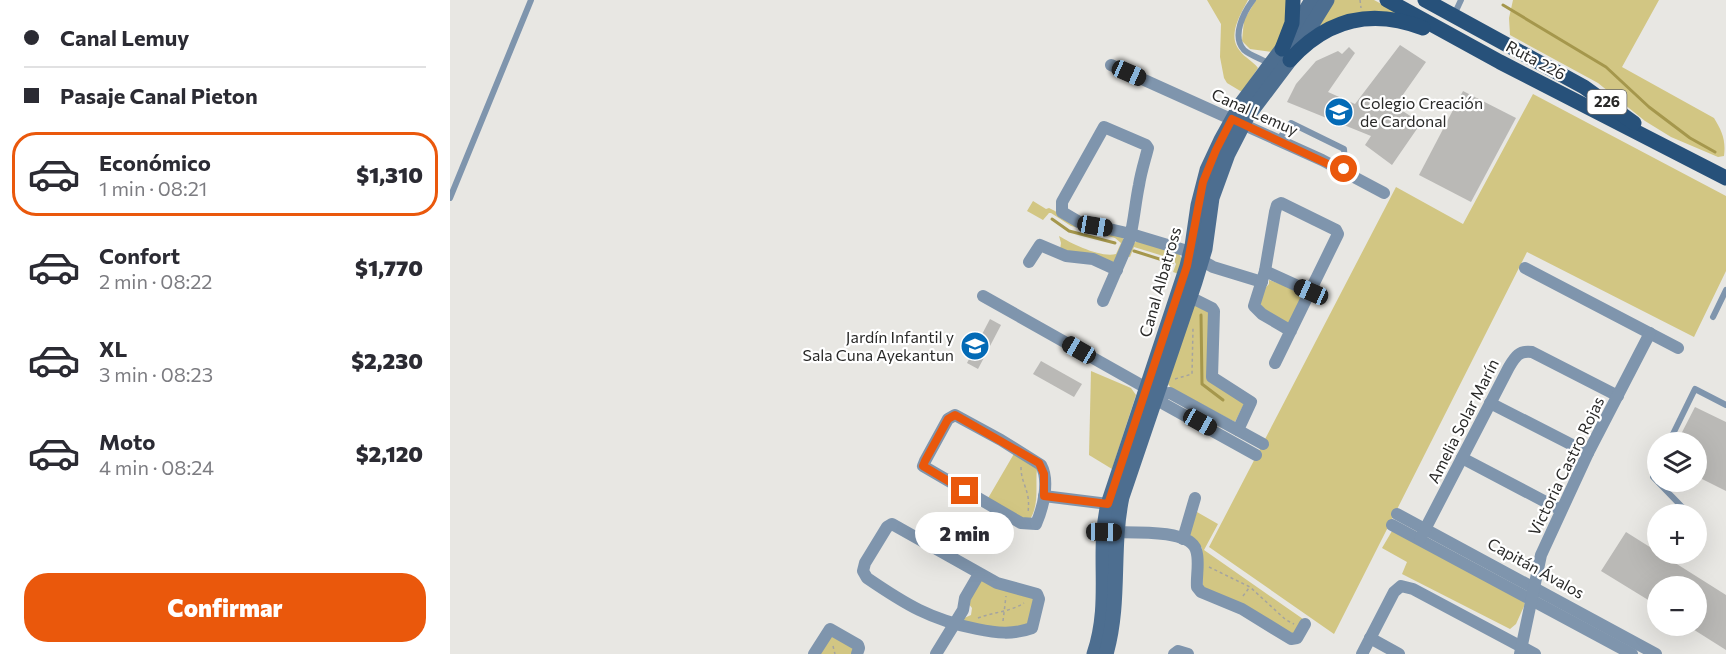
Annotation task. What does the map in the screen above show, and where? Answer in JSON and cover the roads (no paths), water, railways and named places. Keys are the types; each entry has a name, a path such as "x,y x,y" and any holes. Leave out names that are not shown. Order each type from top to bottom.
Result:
{"main road":[{"path":"1286,54 1292,23 1293,0"},
{"name":"Ruta 226","path":"1387,0 1726,178"},
{"name":"Ruta 226","path":"1425,0 1584,87 1670,150"},
{"path":"1286,54 1344,22 1365,18 1400,20 1462,41"}],"street":[{"name":"Canal Albatross","path":"1238,122 1271,64 1286,54 1312,0"},
{"name":"Canal Albatross","path":"1151,391 1190,297 1203,182 1216,150 1327,0"},
{"name":"Canal Lemuy","path":"1110,64 1278,140 1384,193"},
{"path":"1102,301 1131,234 1139,183 1148,146 1104,127 1062,202 1062,212 1079,222 1131,234 1196,257 1213,267 1264,277 1311,292"},
{"path":"1275,363 1311,292 1338,232 1283,203 1277,205 1264,277 1254,304 1256,309 1291,331"},
{"path":"1029,262 1040,245 1066,256 1093,259 1117,270"},
{"name":"Canal Albatross","path":"1151,391 1196,257"},
{"path":"1525,268 1678,348"},
{"path":"983,296 1151,391 1164,404 1259,450 1238,430 1170,393 1151,391"},
{"path":"1190,297 1214,311 1212,377 1251,402 1238,430"},
{"name":"Victoria Castro Rojas","path":"1520,651 1541,555 1588,453 1650,333"},
{"name":"Amelia Solar Marín","path":"1423,534 1515,357 1522,352 1526,351 1618,396"},
{"path":"1094,654 1104,610 1114,505 1151,391"},
{"path":"1490,403 1588,453"},
{"path":"955,415 1042,467 1045,477 1044,496 1036,524 1021,523 923,466 948,419 955,415"},
{"path":"1462,458 1562,510"},
{"path":"1044,496 1114,505"},
{"path":"1184,539 1195,498"},
{"name":"Capitán Ávalos","path":"1394,520 1532,593 1656,654"},
{"path":"892,524 979,574 1006,587 1035,593 1039,599 1032,628 1002,634 954,625 926,615 888,592 863,571 865,563 887,527 892,524"},
{"path":"1110,532 1169,534 1184,539 1195,546 1197,587 1201,592 1242,609 1292,639 1297,638 1304,626"},
{"path":"1106,654 1116,596 1110,532"},
{"path":"936,654 963,610 965,598 979,574"},
{"path":"1362,654 1394,592 1397,588 1407,586 1520,651 1535,654"},
{"name":"Capitán Ávalos","path":"1532,593 1632,654"},
{"path":"814,654 830,629 858,645 857,654"},
{"path":"1370,638 1399,654"},
{"path":"1174,654 1178,651 1188,654"}],"lane":[{"path":"450,198 531,0"},
{"path":"1253,0 1241,21 1239,40 1243,49 1271,64"},
{"path":"1454,15 1461,0"},
{"path":"1278,140 1291,123 1334,143 1344,148 1343,171"},
{"path":"1713,317 1726,290"},
{"path":"1675,432 1695,389 1726,405"},
{"path":"1668,492 1679,504"}],"waterway":[{"path":"1503,5 1606,67 1649,107 1690,138 1715,152"},
{"path":"1052,219 1069,231 1115,243"},
{"path":"1134,251 1172,263"},
{"path":"1201,315 1202,384 1223,400"}],"place":[{"name":"Colegio Creación de Cardonal","path":"1339,112"},
{"name":"Jardín Infantil y Sala Cuna Ayekantun","path":"975,346"}]}
